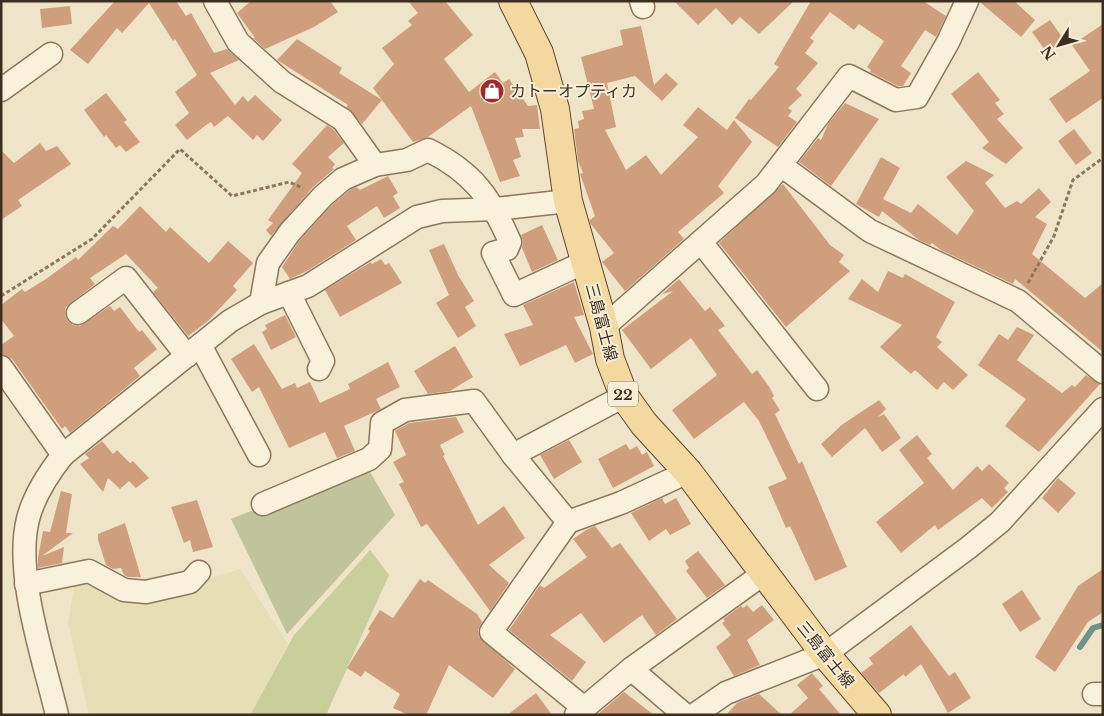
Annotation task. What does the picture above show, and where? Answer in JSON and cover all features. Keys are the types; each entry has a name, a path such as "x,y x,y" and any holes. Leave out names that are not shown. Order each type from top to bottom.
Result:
{"main road":[{"name":"三島富士線","path":"513,1 542,63 555,109 568,201 604,327 610,359 624,396 644,424 688,472 825,654 877,715"}],"street":[{"path":"215,1 238,42 282,82 343,120 375,165"},
{"path":"604,327 766,184 782,166 849,76 896,100 917,97 948,42 967,1"},
{"path":"1,90 51,54"},
{"path":"261,303 268,263 290,232 323,196 343,179 375,165 407,160 428,150 451,161 480,188 496,209 510,242 507,249 493,253 514,295 585,262"},
{"path":"782,166 870,231 1018,301 1103,372"},
{"path":"57,715 26,584 23,555 28,518 43,481 63,455 230,321 261,303 308,286 417,217 442,211 496,209 568,201"},
{"path":"701,242 818,389"},
{"path":"78,313 126,278 193,351 259,455"},
{"path":"289,293 323,360 319,369"},
{"path":"1,367 63,455"},
{"path":"513,455 624,396"},
{"path":"264,504 369,459 380,449 382,424 405,410 474,401 513,455 568,522"},
{"path":"694,715 721,708 726,693 825,654 1000,522 1103,409"},
{"path":"688,472 621,504 568,522 492,632 580,711 631,669 763,574"},
{"path":"26,584 89,571 124,590 146,592 190,582 199,572"},
{"path":"631,669 685,715"}],"path":[{"path":"1,296 92,239 180,149 232,196 289,182 323,196"},
{"path":"1018,301 1054,236 1073,180 1103,158"}],"shaded area":[{"path":"240,569 288,644 250,715 89,715 68,623 75,581 132,603"}],"green space":[{"path":"366,465 395,515 287,634 231,519"},
{"path":"370,550 389,575 326,715 250,715 294,635"}],"building":[{"path":"115,1 176,1 186,16 191,13 214,53 227,49 239,60 210,73 235,105 243,96 248,102 255,95 282,120 263,141 257,135 253,140 228,116 214,127 211,122 187,140 175,125 189,113 175,92 197,75 175,39 173,41 149,3 122,33 117,28 88,64 70,50"},
{"path":"251,1 330,1 338,12 314,27 265,49 253,38 255,38 237,13"},
{"path":"408,1 445,1 473,35 444,59 469,92 495,72 503,83 509,79 528,106 537,105 540,129 522,129 524,137 515,138 521,157 513,160 520,176 500,182 471,106 428,137 413,142 373,88 394,64 382,48 412,25 408,21 418,13"},
{"path":"674,1 794,1 759,34 740,17 732,25 716,8 698,25"},
{"path":"811,1 923,1 946,16 936,37 925,30 901,66 911,73 903,86 898,86 870,72 871,70 867,67 884,41 859,24 854,30 830,12 810,38 814,41 805,53 818,63 796,89 802,95 788,108 792,111 788,116 797,122 778,147 735,118 749,99 751,100 779,67 774,64"},
{"path":"1014,1 1035,20 1021,37 980,2"},
{"path":"70,6 72,24 42,28 40,9"},
{"path":"1050,20 1065,41 1047,53 1032,32"},
{"path":"1103,24 1103,98 1066,123 1049,99 1090,71 1072,45"},
{"path":"641,26 654,85 666,73 678,84 662,101 635,76 607,83 616,127 605,130 626,170 646,155 661,175 698,137 683,125 698,107 727,130 734,120 752,142 718,186 724,193 678,232 684,239 625,291 602,262 614,253 590,223 590,220 595,216 580,174 583,173 578,161 574,129 579,128 578,121 584,119 582,111 594,109 581,57 623,45 620,30"},
{"path":"297,39 342,68 339,73 382,100 362,124 346,107 348,105 277,60"},
{"path":"978,72 1000,100 995,103 1004,114 997,119 1023,148 1006,164 982,148 989,142 951,94"},
{"path":"106,93 127,120 124,122 140,142 126,152 120,145 116,148 106,135 104,137 84,110"},
{"path":"845,103 879,119 831,186 799,162 818,138 821,140 828,124"},
{"path":"327,125 334,130 344,143 328,157 335,164 332,168 334,169 313,187 271,236 266,230 273,223 268,220 302,173 292,164"},
{"path":"1074,129 1092,153 1076,165 1058,141"},
{"path":"40,143 46,151 57,146 71,164 18,200 22,206 1,220 1,150 14,163"},
{"path":"881,157 900,168 883,199 911,213 918,204 957,235 974,211 946,177 966,161 994,175 985,183 1005,208 1017,201 1021,204 1039,188 1051,202 1035,217 1047,224 1032,254 1085,298 1103,283 1103,352 1015,279 1013,284 941,250 932,243 930,245 919,240 882,211 879,217 856,204"},
{"path":"388,176 398,193 393,196 400,208 384,218 377,206 347,226 356,240 307,271 290,279 282,267 300,240 332,205 350,190 356,187 360,190"},
{"path":"783,184 830,245 844,255 839,262 850,271 786,327 719,243"},
{"path":"140,206 166,232 170,227 209,263 228,241 253,263 233,286 237,290 208,321 188,336 153,292 158,288 126,254 90,278 95,284 66,307 65,315 68,321 73,325 80,326 110,306 114,311 120,307 139,332 142,330 157,349 134,368 140,376 70,433 65,426 62,429 12,359 1,354 1,345 14,336 1,319 1,305 22,289 25,292 46,279 76,257 78,260 113,226 118,229"},
{"path":"542,225 558,260 532,272 522,248 523,241 521,235"},
{"path":"444,244 458,275 474,301 465,307 476,326 458,338 436,303 449,295 429,250"},
{"path":"381,259 385,265 389,263 402,283 340,317 325,290 371,262 372,264"},
{"path":"888,271 903,278 905,274 955,302 936,337 942,342 937,347 968,375 953,390 944,382 937,390 915,370 911,374 880,347 902,325 848,299 862,279 878,292"},
{"path":"679,279 705,311 710,307 725,326 718,330 752,374 757,370 770,388 774,396 772,398 780,410 775,414 799,464 802,461 847,567 815,581 790,526 786,528 768,487 787,479 759,421 744,402 694,439 672,410 717,375 691,338 651,369 622,330 673,291 662,294"},
{"path":"574,282 584,315 574,317 593,354 575,363 566,345 520,366 504,334 533,325 523,305"},
{"path":"285,315 296,337 271,350 262,332 267,329 265,325"},
{"path":"1017,327 1034,335 1017,360 1062,393 1072,385 1075,387 1086,375 1100,384 1039,452 1005,426 1026,399 978,365 999,334 1008,340"},
{"path":"254,344 282,389 295,383 297,388 310,382 320,403 350,389 348,384 388,362 400,387 376,399 381,409 344,426 355,451 337,458 325,432 289,448 259,387 252,392 231,359"},
{"path":"455,346 473,377 450,391 428,394 414,371"},
{"path":"879,400 886,409 878,417 884,414 901,438 882,452 865,428 832,457 821,444 843,424"},
{"path":"456,417 464,432 440,445 445,455 443,456 478,525 504,506 525,538 489,565 509,583 490,611 427,524 421,527 399,484 404,482 393,462 406,455 395,431 409,423"},
{"path":"917,435 932,454 927,458 953,490 977,466 982,471 989,464 1009,483 1004,488 1008,492 992,508 982,498 938,530 935,525 901,553 876,522 924,483 899,450"},
{"path":"569,440 582,462 554,479 540,455"},
{"path":"102,441 113,454 117,450 130,463 133,461 149,478 136,488 129,481 120,489 108,478 103,492 80,464 89,458 85,454"},
{"path":"626,444 630,450 637,446 642,455 647,452 654,466 613,488 598,459"},
{"path":"1058,478 1076,493 1058,513 1042,498"},
{"path":"61,491 72,494 66,533 73,533 42,556 64,547 62,563 38,568 43,531 50,532"},
{"path":"662,498 665,504 676,498 691,524 670,535 666,529 649,541 631,513"},
{"path":"197,500 213,547 193,552 190,540 184,543 171,507"},
{"path":"125,523 141,577 128,577 124,575 121,568 113,569 106,565 98,540 98,534"},
{"path":"595,526 612,548 620,543 677,619 656,635 642,615 604,643 581,613 550,635 586,662 572,681 509,630 540,585 544,588 587,557 573,539"},
{"path":"698,551 725,585 707,598 686,571 689,568 685,561"},
{"path":"1103,569 1103,612 1088,622 1055,672 1035,657 1078,586"},
{"path":"420,579 425,583 428,580 477,614 482,622 478,630 479,637 515,669 493,698 449,665 426,715 408,715 393,708 400,694 365,671 361,677 347,668 370,631 368,629 380,610 393,618"},
{"path":"1022,590 1041,619 1020,632 1002,604"},
{"path":"747,605 753,612 762,605 774,620 747,640 760,665 734,676 716,647 731,635 722,623 725,621 723,619 741,606 743,608"},
{"path":"911,625 949,676 955,672 971,698 948,713 921,664 905,677 904,674 879,693 861,673 873,664 869,658"},
{"path":"812,673 823,686 819,689 841,715 789,715 808,698 797,685"},
{"path":"624,692 654,715 597,715"},
{"path":"536,693 552,715 507,715"},
{"path":"759,694 782,715 726,715 737,703"}],"waterway":[{"path":"1080,647 1093,628 1103,625"}],"place":[{"name":"カトーオプティカ","path":"492,91"}]}
